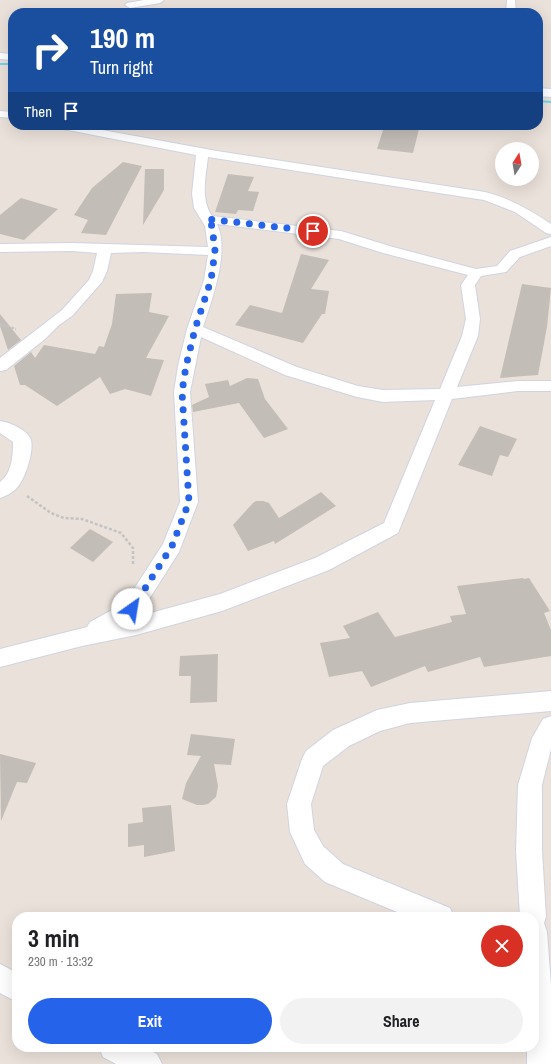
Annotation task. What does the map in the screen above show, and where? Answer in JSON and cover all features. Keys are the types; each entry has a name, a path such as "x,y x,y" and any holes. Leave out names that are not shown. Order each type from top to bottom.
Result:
{"street":[{"path":"128,6 160,0"},
{"path":"99,130 116,132 202,152 484,196 500,200 516,207 551,230"},
{"path":"82,637 132,609 172,546 189,502 182,392 186,366 195,329 211,280 215,251 212,226 200,208 198,194 202,152"},
{"path":"207,219 341,235 388,250 476,273 501,270 515,254 551,241"},
{"path":"0,248 143,248 215,251"},
{"path":"0,366 40,336 54,322 67,313 95,282 100,271 105,249"},
{"path":"0,658 82,637 136,626 222,602 322,564 391,528 470,336 474,319 468,284 476,273"},
{"path":"195,329 291,371 357,391 383,396 446,394 518,386 551,386"},
{"path":"0,427 6,428 22,440 22,460 5,487"},
{"path":"429,912 334,873 314,855 302,832 299,804 314,759 341,738 383,720 410,713 551,701"},
{"path":"533,912 529,851 530,785 540,746 551,727"},
{"path":"0,978 12,985"},
{"path":"539,1020 542,1064"},
{"path":"116,1052 124,1064"},
{"path":"123,1052 147,1064"}],"path":[{"path":"5,487 51,513 64,518 82,519 121,533 133,548 132,609"}],"building":[{"path":"383,130 419,130 413,153 377,149"},
{"path":"123,162 142,166 106,235 81,233 88,220 74,215 92,188"},
{"path":"145,169 164,169 164,190 143,225"},
{"path":"228,174 254,177 248,191 259,192 253,211 238,210 236,214 215,212"},
{"path":"21,198 58,209 24,240 0,234 0,215"},
{"path":"301,254 329,260 311,289 329,291 325,314 322,314 303,343 235,325 250,305 282,313"},
{"path":"522,284 551,288 547,327 538,375 500,378"},
{"path":"152,293 149,312 169,316 146,358 164,360 151,396 125,389 110,394 100,377 57,406 25,385 20,385 14,366 31,352 35,358 44,345 95,354 99,346 104,347 112,324 116,294"},
{"path":"0,314 21,340 8,350 0,326"},
{"path":"247,378 258,379 265,399 288,429 264,438 239,403 193,412 192,405 209,397 205,384 228,380 230,386"},
{"path":"480,426 517,439 508,457 500,455 492,476 458,465"},
{"path":"321,492 336,506 275,544 274,541 248,551 233,525 256,501 269,503 279,518"},
{"path":"90,529 113,542 93,562 70,548"},
{"path":"529,578 550,611 544,613 551,630 551,656 484,667 480,657 428,672 425,666 371,687 362,671 329,677 320,643 350,638 343,626 378,612 395,637 452,622 450,616 466,614 457,586"},
{"path":"218,654 217,702 190,703 191,676 179,676 180,656"},
{"path":"191,734 235,739 231,765 214,764 218,786 216,797 208,804 197,805 182,799 186,783 201,756 187,755"},
{"path":"0,754 36,763 27,783 17,782 1,821"},
{"path":"171,805 175,851 144,857 144,845 128,847 128,824 143,822 142,808"}],"waterway":[{"path":"0,64 8,64"},
{"path":"543,101 551,102"}],"route":[{"path":"132,609 172,546 189,502 182,392 186,366 195,329 211,280 215,251 212,226 207,219 313,231"}]}
